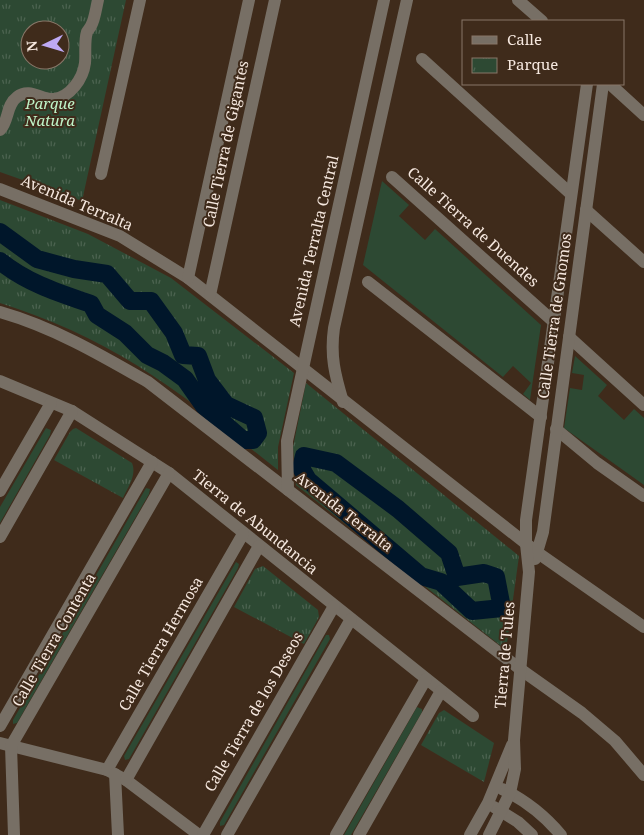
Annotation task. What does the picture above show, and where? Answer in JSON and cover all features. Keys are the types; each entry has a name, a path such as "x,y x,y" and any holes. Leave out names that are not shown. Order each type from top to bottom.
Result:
{"street":[{"path":"0,130 4,126 12,102 19,95 29,92 50,99 60,98 72,89 81,77 85,65 87,33 92,24 98,0"},
{"path":"101,174 140,0"},
{"name":"Calle Tierra de Gigantes","path":"188,278 249,0"},
{"name":"Calle Tierra de Gigantes","path":"210,295 275,0"},
{"name":"Avenida Terralta Central","path":"288,490 287,440 384,0"},
{"path":"343,402 332,360 334,328 407,0"},
{"path":"518,0 541,20"},
{"path":"422,59 571,194"},
{"name":"Calle Tierra de Gnomos","path":"526,544 526,520 587,85"},
{"name":"Calle Tierra de Gnomos","path":"538,553 543,532 603,85"},
{"path":"611,85 644,115"},
{"name":"Calle Tierra de Duendes","path":"392,177 554,322"},
{"name":"Avenida Terralta","path":"0,189 120,236 188,278 343,402 526,544 644,627"},
{"path":"586,210 644,262"},
{"path":"368,282 541,417"},
{"name":"Avenida Terralta","path":"0,312 19,317 90,348 148,382 520,669 582,714 608,736 644,775"},
{"path":"569,337 644,405"},
{"name":"Tierra de Abundancia","path":"0,381 72,411 169,473 473,716"},
{"path":"0,491 50,402"},
{"path":"0,537 72,411"},
{"path":"556,429 597,463 644,496"},
{"name":"Calle Tierra Contenta","path":"0,726 152,462"},
{"name":"Calle Tierra Contenta","path":"6,744 169,473"},
{"name":"Calle Tierra Hermosa","path":"116,775 243,534"},
{"name":"Tierra de Tules","path":"489,835 510,793 515,769 514,740 529,572 526,544"},
{"path":"118,835 116,775 259,546"},
{"name":"Tierra de Tules","path":"529,572 538,553"},
{"name":"Calle Tierra de los Deseos","path":"201,835 334,606"},
{"path":"227,835 351,619"},
{"path":"336,835 426,679"},
{"path":"359,835 441,691"},
{"name":"Tierra de Tules","path":"470,835 496,786 514,740"},
{"path":"14,835 6,744 116,775 201,835"},
{"path":"496,786 526,803 561,835"},
{"path":"488,803 518,822 532,835"}],"green space":[{"name":"Parque Natura","path":"0,0 126,0 82,201 0,172"},
{"path":"382,181 409,205 399,216 425,240 435,229 541,325 530,400 523,394 531,383 513,366 503,377 363,265"},
{"path":"0,200 88,234 171,278 294,373 278,447 278,470 192,403 122,356 71,330 36,315 0,303"},
{"path":"575,356 607,385 598,396 624,420 634,409 644,418 644,485 564,428 570,388 582,390 584,375 572,373"},
{"path":"306,383 519,556 506,650 296,485 293,447"},
{"path":"46,428 51,430 50,435 0,523 0,507"},
{"path":"76,428 132,463 133,476 123,498 54,460 70,432"},
{"path":"146,488 150,489 149,494 17,723 13,724 13,720"},
{"path":"236,562 239,564 238,568 129,759 125,760 124,756"},
{"path":"263,566 318,610 319,617 304,644 234,607 255,569"},
{"path":"326,635 329,635 330,639 224,825 220,826 220,822"},
{"path":"417,707 422,709 422,712 351,835 344,835"},
{"path":"444,710 494,743 484,782 421,745 439,713"}],"waterway":[{"path":"0,232 37,259 74,269 107,274 130,301 151,301 174,333 183,355 198,356 207,380 226,405 254,418 258,433 253,440 243,440 204,406 185,379 163,363 147,355 125,333 97,315 91,304 32,281 0,261"},
{"path":"304,456 336,463 398,509 449,553 457,577 484,573 496,577 502,608 472,611 441,582 421,576 308,480 301,468 304,456"}]}
